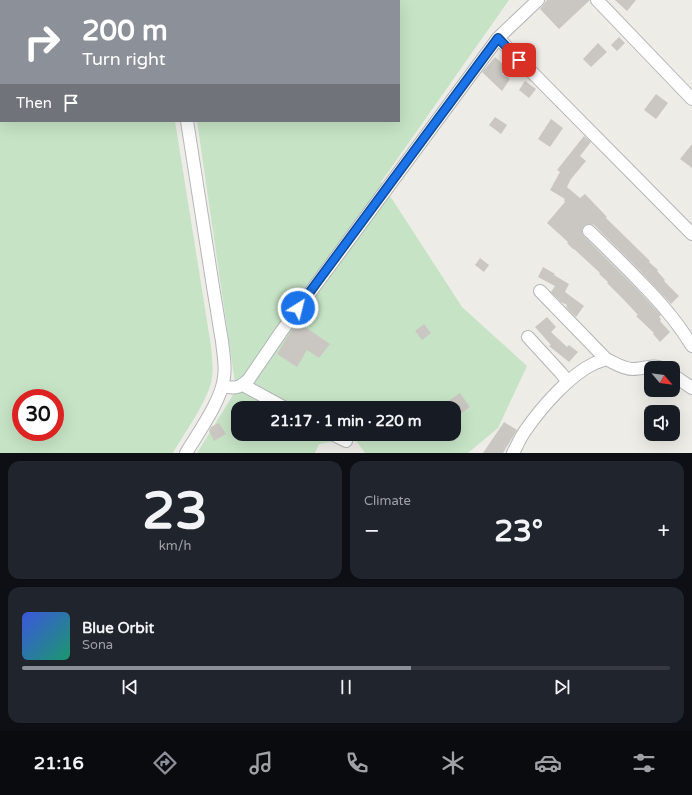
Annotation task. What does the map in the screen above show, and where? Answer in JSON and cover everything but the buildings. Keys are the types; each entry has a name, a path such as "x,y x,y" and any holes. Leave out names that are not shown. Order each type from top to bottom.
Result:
{"street":[{"path":"222,386 232,388 238,387 243,385 249,379 281,332 498,38 538,0"},
{"path":"597,0 692,99"},
{"path":"498,38 692,234"},
{"path":"186,453 210,413 222,386 224,377 224,356 187,122"},
{"path":"589,231 640,281 678,324 692,346"},
{"path":"540,291 606,359 624,368 644,368"},
{"path":"528,337 568,382"},
{"path":"513,453 524,432 545,405 568,382 582,371 606,359"},
{"path":"680,379 692,387"},
{"path":"243,385 272,401"}],"green space":[{"path":"400,0 509,0 381,182 462,307 527,366 498,428 468,453 365,453 356,441 461,441 461,401 231,401 231,441 336,441 319,444 315,453 197,453 236,390 197,122 400,122"},
{"path":"0,122 175,122 211,346 211,383 200,409 173,453 0,453"}],"route":[{"path":"298,308 498,38 519,60"}]}
